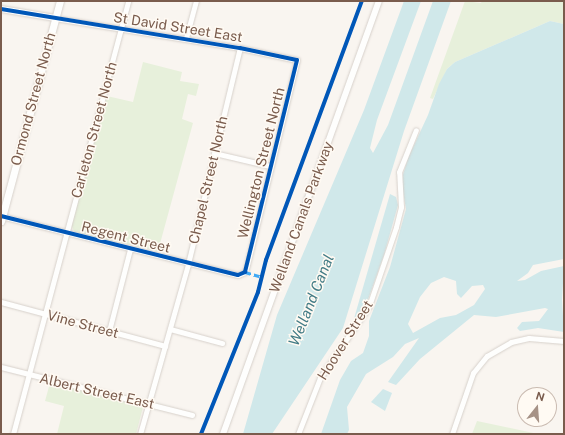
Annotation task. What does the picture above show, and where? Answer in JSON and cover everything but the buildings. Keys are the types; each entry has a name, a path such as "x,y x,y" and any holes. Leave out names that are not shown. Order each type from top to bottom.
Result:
{"main road":[{"name":"Ormond Street North","path":"1,218 60,1"}],"street":[{"name":"Carleton Street North","path":"13,434 128,1"},
{"path":"186,38 196,1"},
{"name":"Welland Canals Parkway","path":"223,434 379,1"},
{"path":"1,9 55,18"},
{"name":"St David Street East","path":"55,18 186,38 297,60"},
{"name":"Chapel Street North","path":"140,434 188,264 240,48"},
{"name":"Wellington Street North","path":"245,272 297,60"},
{"name":"Hoover Street","path":"298,434 320,378 369,306 391,245 401,206 399,172 416,130"},
{"path":"214,153 270,166"},
{"name":"Regent Street","path":"1,218 188,264 238,275 245,272"},
{"path":"109,331 130,249"},
{"name":"Vine Street","path":"1,302 165,346"},
{"path":"170,329 222,343"},
{"path":"452,434 473,374 487,356 511,342 529,338 564,341"},
{"name":"Albert Street East","path":"1,367 149,405 154,404 192,415"}],"green space":[{"path":"465,1 481,3 482,1 564,1 564,24 550,21 455,62 447,69 433,99 430,98"},
{"path":"143,62 182,72 180,81 199,84 196,96 188,94 182,119 193,123 158,251 75,233 71,225 107,96 133,102"},
{"path":"50,383 143,407 136,434 57,434 64,406 45,401"},
{"path":"477,421 538,434 472,434"}],"water":[{"name":"Welland Canal","path":"404,1 421,1 377,120 370,148 373,153 388,125 433,1 451,1 404,131 343,328 272,434 243,434 277,315 364,110"},
{"path":"550,21 564,24 564,259 533,265 528,273 517,281 525,280 541,271 564,266 562,300 564,332 538,328 520,331 517,328 522,322 539,321 548,309 545,308 496,317 474,315 420,359 396,385 388,382 419,338 405,344 393,357 366,374 347,407 349,430 347,434 321,434 340,380 351,361 363,353 369,336 369,321 390,267 406,209 401,181 408,158 428,115 439,84 447,69 455,62","holes":["444,277 456,281 457,294 461,298 472,286 483,285 485,289 474,305 456,315 440,318 413,333 408,324 420,297 431,283"]},
{"path":"390,194 396,197 398,205 384,255 365,308 353,322"},
{"path":"383,389 392,393 385,411 371,402"}],"marked path":[{"path":"245,272 262,277"}],"cycle path":[{"path":"201,434 258,292 266,260 362,1"},
{"path":"1,9 240,48 297,60 245,272"},
{"path":"1,216 238,275 245,272"}]}
